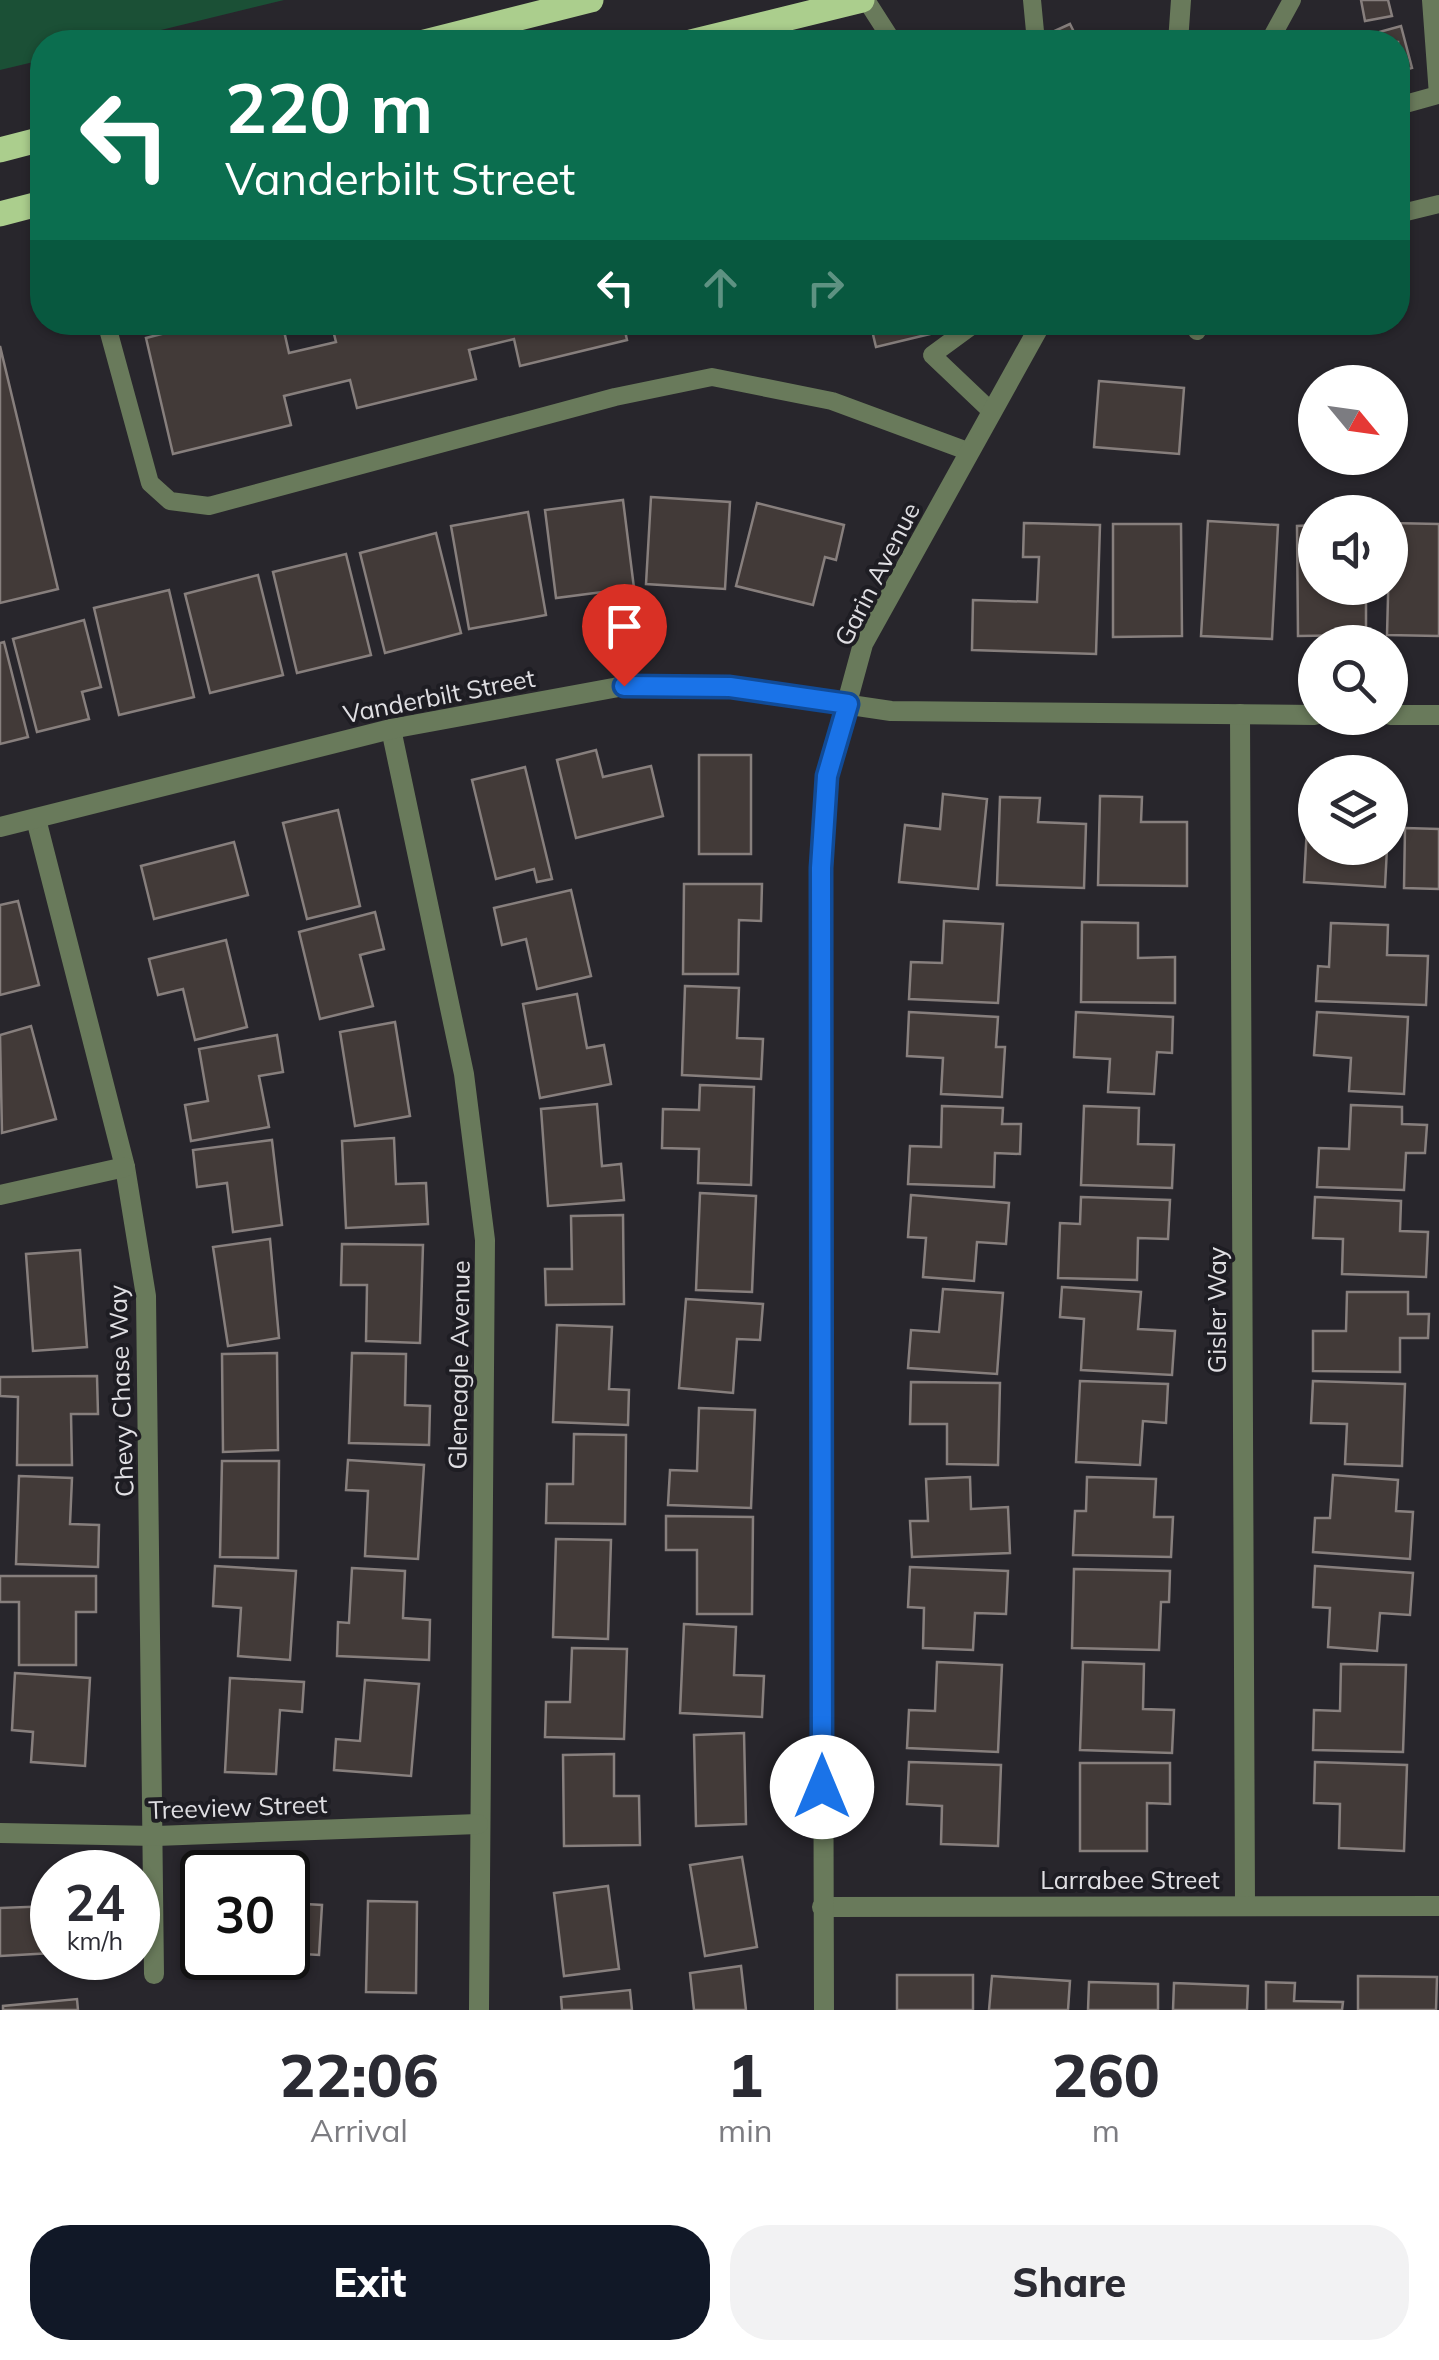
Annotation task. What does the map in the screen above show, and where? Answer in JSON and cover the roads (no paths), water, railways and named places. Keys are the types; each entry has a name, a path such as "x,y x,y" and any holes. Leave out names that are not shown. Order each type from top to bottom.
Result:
{"main road":[{"path":"472,30 591,0"},
{"path":"779,30 864,0"},
{"path":"0,150 30,142"},
{"path":"0,214 30,207"}],"street":[{"path":"1179,30 1181,0"},
{"name":"Garin Avenue","path":"824,2010 821,868 827,776 864,644 1035,335"},
{"name":"Vanderbilt Street","path":"0,827 391,729 624,686 730,687 891,711 1298,714"},
{"name":"Gisler Way","path":"1240,714 1245,1905"},
{"path":"1408,715 1439,715"},
{"name":"Gleneagle Avenue","path":"391,729 464,1074 486,1240 479,2010"},
{"name":"Chevy Chase Way","path":"36,819 125,1167 146,1296 156,1850"},
{"path":"0,1195 125,1167"},
{"name":"Treeview Street","path":"0,1833 156,1836 478,1824"},
{"name":"Larrabee Street","path":"822,1907 1439,1906"}],"lane":[{"path":"864,0 885,30"},
{"path":"1032,0 1035,30"},
{"path":"1276,30 1292,0"},
{"path":"1410,102 1438,94 1430,0"},
{"path":"1410,211 1439,204"},
{"path":"110,335 150,483 170,500 209,506 615,396 712,378 832,401 970,452"},
{"path":"959,335 932,354 992,412"}]}
